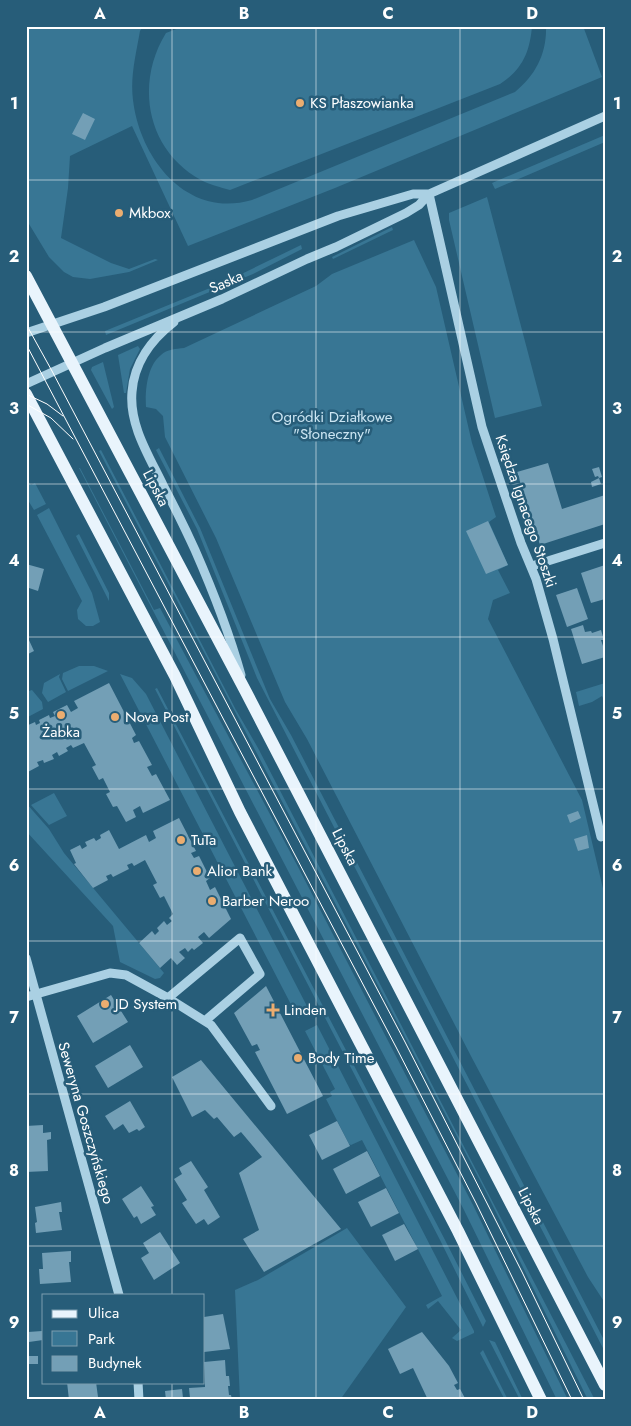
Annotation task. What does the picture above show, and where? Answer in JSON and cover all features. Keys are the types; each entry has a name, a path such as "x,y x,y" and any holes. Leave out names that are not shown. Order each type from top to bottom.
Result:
{"main road":[{"name":"Lipska","path":"26,276 246,692 605,1385"},
{"path":"26,394 175,676 240,812 462,1239 541,1400"}],"street":[{"name":"Saska","path":"26,384 72,362 265,280 406,213 419,205 429,194 605,116"},
{"name":"Saska","path":"26,333 113,304 338,216 413,194 429,194"},
{"name":"Księdza Ignacego Stoszki","path":"429,194 482,427 521,543 532,566 553,639 601,837"},
{"path":"182,316 157,337 140,362 132,392 133,413 141,439 180,518 209,583 232,640 246,692"},
{"path":"532,566 605,543"},
{"path":"168,998 240,938 260,974 206,1020"},
{"name":"Seweryna Goszczyńskiego","path":"26,958 119,1294"},
{"path":"26,997 110,973 126,975 206,1020 216,1030 271,1106"},
{"path":"138,1384 139,1400"}],"green space":[{"path":"26,26 143,26 140,31 135,57 132,91 137,122 145,143 157,163 171,179 188,192 207,201 229,204 252,200 515,92 529,78 539,63 545,45 546,26 583,26 602,77 335,188 188,246 132,126 70,156 68,188 61,238 111,263 129,269 155,259 158,260 129,272 90,279 73,277 64,272 49,257 26,219"},
{"name":"KS Płaszowianka","path":"184,26 532,26 524,60 508,79 500,84 230,190 204,182 182,167 168,151 158,133 151,114 149,94 156,52 166,33"},
{"path":"605,135 605,142 495,189 492,183"},
{"path":"487,197 542,406 495,418 449,220 449,213"},
{"path":"392,227 393,230 333,259 332,257"},
{"name":"Ogródki Działkowe \"Słoneczny\"","path":"414,240 436,287 472,443 496,517 489,522 508,565 498,570 510,593 493,600 488,619 582,800 605,897 605,1303 588,1277 307,739 285,702 216,538 165,437 163,416 156,409 146,407 150,372 156,360 163,353 184,348 316,286 332,274"},
{"path":"301,245 302,249 253,274 106,335 105,331 227,281"},
{"path":"138,346 140,349 130,369 126,393 124,393 118,355"},
{"path":"103,362 114,407 112,409 91,370 92,367"},
{"path":"159,448 200,528 270,699 291,735 605,1342 605,1352 257,678 197,529 156,450"},
{"path":"101,450 236,710 258,748 595,1400 588,1400 488,1196 99,451"},
{"path":"79,468 154,610 160,608 297,865 473,1205 568,1400 557,1400 464,1210"},
{"path":"26,478 31,485 35,483 46,504 34,510 26,497"},
{"path":"49,508 92,593 100,622 93,626 86,626 78,619 77,610 82,601 37,515"},
{"path":"79,534 109,593 109,601 76,536"},
{"path":"79,666 94,666 108,671 68,691 62,679 63,673"},
{"path":"60,674 59,677 66,692 48,702 42,693 44,683"},
{"path":"120,674 132,678 146,694 310,1012 298,1018"},
{"path":"605,683 605,702 602,696 592,702 579,706 576,692"},
{"path":"157,688 444,1238 486,1321 483,1327 440,1240 155,689"},
{"path":"32,690 42,702 43,709 26,718 26,692"},
{"path":"54,793 67,816 49,825 31,805"},
{"path":"26,803 49,829 64,853 164,973 160,978 155,979 120,962 113,926 26,831"},
{"path":"317,1025 474,1333 457,1341 452,1338 461,1330 438,1301 428,1309 426,1305 442,1296 362,1140 351,1145 349,1144 326,1099 332,1096 330,1092 335,1089 305,1031"},
{"path":"347,1228 406,1307 340,1400 240,1400 235,1290 258,1280"},
{"path":"489,1340 495,1342 523,1400 520,1400"},
{"path":"483,1350 508,1400 505,1400 480,1353"}],"building":[{"path":"83,113 95,119 85,140 72,134"},
{"path":"548,463 562,509 605,495 605,524 540,545 517,472"},
{"path":"599,467 602,477 599,478 598,476 595,477 592,469"},
{"path":"599,478 601,484 592,487 591,482"},
{"path":"488,521 508,565 486,574 466,531"},
{"path":"26,564 44,569 38,591 26,587"},
{"path":"605,565 605,599 591,603 581,573"},
{"path":"577,588 588,619 567,627 556,595"},
{"path":"583,625 585,632 591,631 592,633 601,630 604,640 601,640 603,646 605,645 605,657 582,664 571,629"},
{"path":"28,638 34,651 26,655 26,639"},
{"path":"109,683 136,735 132,738 134,743 139,741 152,765 147,767 152,776 156,774 170,800 143,813 140,806 133,810 136,817 126,822 117,806 113,807 106,794 110,792 103,778 99,780 92,767 96,765 84,743 73,748 71,745 66,748 68,751 59,756 57,752 52,755 54,759 44,763 43,760 37,762 39,766 26,773 26,726 35,722 36,725 40,723 39,720 49,715 50,718 55,716 53,712 67,705 71,712 78,708 74,701"},
{"path":"578,811 581,818 570,823 567,815"},
{"path":"179,818 196,851 191,853 194,858 199,856 210,878 206,881 210,890 215,887 231,919 209,938 204,932 198,937 203,943 194,950 192,948 188,952 185,948 179,952 185,958 177,965 171,958 160,968 139,943 152,931 155,935 159,931 157,928 164,921 167,925 172,921 169,918 173,914 164,896 160,898 153,885 157,883 145,860 134,866 132,863 127,865 129,869 113,877 111,874 106,876 108,880 93,888 74,864 76,863 70,850 80,845 82,849 87,846 85,842 94,838 96,841 101,838 100,835 109,830 119,849 146,835 149,842 156,838 153,831"},
{"path":"587,835 589,848 578,851 574,839"},
{"path":"266,986 323,1096 287,1114 255,1052 260,1050 257,1044 252,1046 234,1013"},
{"path":"111,995 128,1022 93,1043 77,1016"},
{"path":"130,1045 143,1067 108,1088 95,1066"},
{"path":"201,1060 341,1229 264,1272 243,1239 259,1230 239,1173 262,1157 241,1132 234,1137 217,1117 214,1119 205,1110 192,1117 172,1077"},
{"path":"130,1101 145,1127 139,1131 137,1129 129,1133 123,1124 114,1130 105,1116"},
{"path":"337,1121 350,1146 322,1160 309,1135"},
{"path":"43,1125 43,1133 51,1132 51,1139 47,1140 48,1171 26,1172 26,1126"},
{"path":"367,1151 380,1176 346,1194 333,1169"},
{"path":"191,1161 208,1187 204,1190 220,1217 208,1225 204,1219 196,1224 182,1203 187,1200 174,1179 182,1174 179,1168"},
{"path":"141,1186 154,1206 151,1207 156,1215 141,1224 137,1216 134,1218 122,1199"},
{"path":"386,1188 399,1213 371,1227 358,1202"},
{"path":"61,1202 62,1212 59,1212 62,1230 36,1233 35,1207"},
{"path":"404,1224 418,1249 395,1261 382,1235"},
{"path":"160,1232 180,1263 154,1280 141,1258 149,1253 143,1243"},
{"path":"71,1251 71,1262 69,1262 71,1282 40,1284 39,1269 43,1269 42,1253"},
{"path":"223,1314 230,1349 205,1352 205,1317"},
{"path":"42,1331 42,1340 29,1342 28,1332"},
{"path":"422,1332 449,1366 458,1383 454,1385 457,1390 460,1389 466,1400 428,1400 413,1368 400,1374 388,1349"},
{"path":"29,1356 38,1356 38,1364 29,1364"},
{"path":"225,1360 226,1376 229,1376 229,1395 231,1395 232,1400 166,1400 165,1391 182,1389 183,1398 190,1398 189,1388 205,1387 205,1362"},
{"path":"67,1384 96,1384 98,1397 85,1398 86,1400 69,1400"}],"tram line":[{"path":"26,324 405,1042 522,1272 584,1400"},
{"path":"26,344 396,1047 476,1203 572,1400"},
{"path":"26,394 47,404 63,416"},
{"path":"26,404 51,418 73,439"}],"place":[{"name":"KS Płaszowianka","path":"300,103"},
{"name":"Mkbox","path":"119,213"},
{"name":"Żabka","path":"61,715"},
{"name":"Nova Post","path":"115,717"},
{"name":"TuTa","path":"181,840"},
{"name":"Alior Bank","path":"197,871"},
{"name":"Barber Neroo","path":"212,901"},
{"name":"JD System","path":"105,1004"},
{"name":"Linden","path":"273,1010"},
{"name":"Body Time","path":"298,1058"}]}
